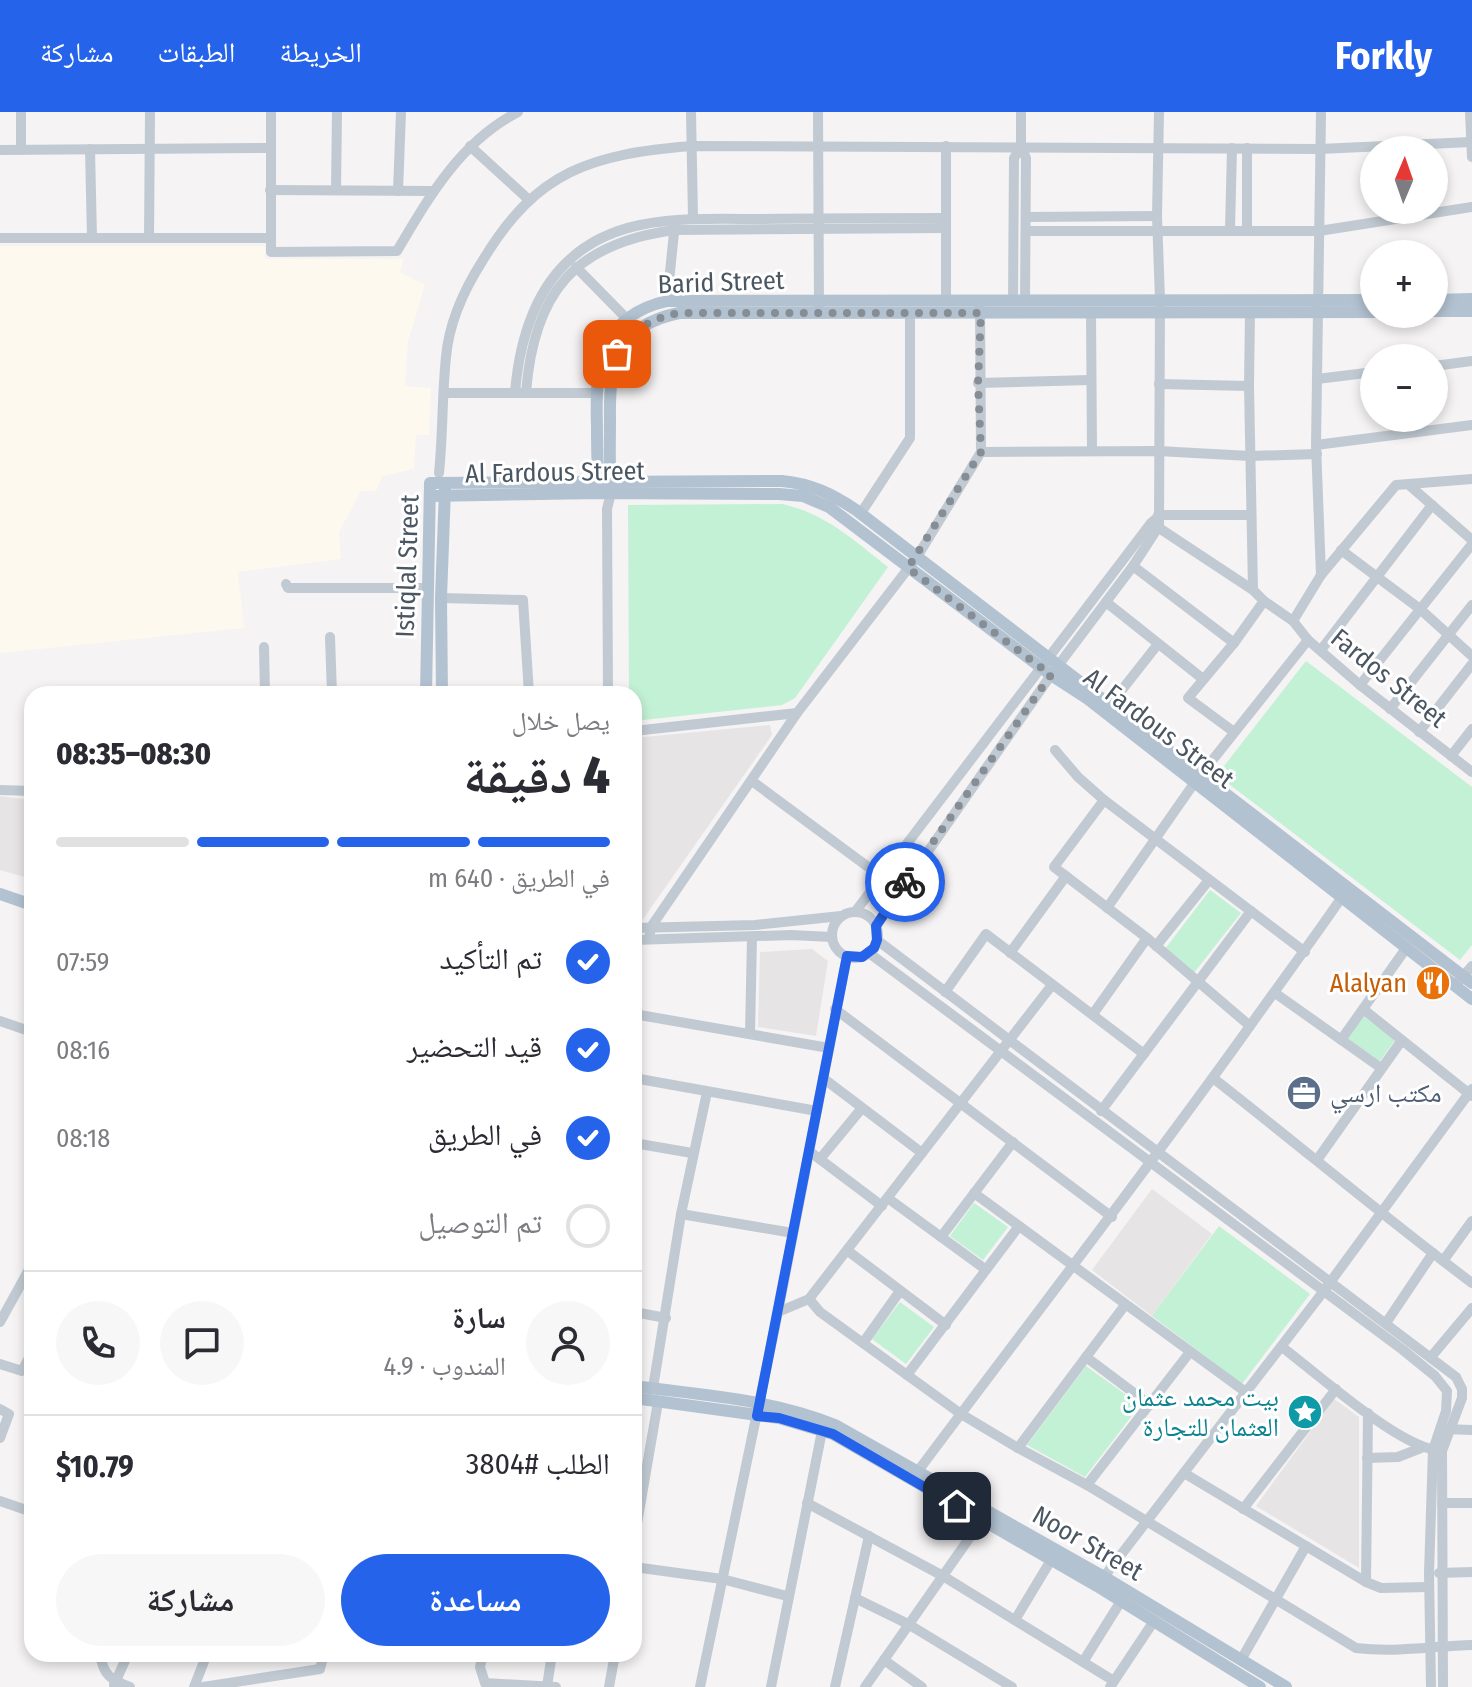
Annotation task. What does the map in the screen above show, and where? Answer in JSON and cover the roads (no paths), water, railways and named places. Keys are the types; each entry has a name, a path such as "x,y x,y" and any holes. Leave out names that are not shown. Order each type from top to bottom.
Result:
{"main road":[{"path":"1448,300 1472,299"},
{"name":"Barid Street","path":"819,308 946,301 980,307 1091,313 1160,306 1317,306 1360,311"},
{"name":"Barid Street","path":"605,487 596,393 602,355 613,334 627,319 652,305 910,313 1019,301 1250,312 1360,301"},
{"name":"Barid Street","path":"605,487 609,394 617,354 646,323 675,305"},
{"path":"1448,311 1472,311"},
{"name":"Al Fardous Street","path":"605,487 795,482 827,491 917,557 1088,699 1199,778"},
{"name":"Al Fardous Street","path":"430,496 440,484 605,487 803,496 829,507 908,568 1110,705 1345,891 1466,978 1472,999"},
{"name":"Istiqlal Street","path":"440,484 442,686"},
{"name":"Istiqlal Street","path":"426,686 430,496"},
{"name":"Al Fardous Street","path":"1345,891 1407,947 1466,978"},
{"path":"0,894 24,902"},
{"name":"Noor Street","path":"642,1387 758,1409 833,1434 1051,1560 1100,1581 1121,1601 1260,1687"},
{"name":"Noor Street","path":"642,1399 802,1411 835,1425 1286,1687"}],"street":[{"path":"21,112 21,150"},
{"path":"149,238 150,112"},
{"path":"271,112 271,252 397,251 433,191 470,146 518,112"},
{"path":"336,189 337,112"},
{"path":"398,191 401,112"},
{"path":"691,112 693,219"},
{"path":"818,112 819,308"},
{"path":"1019,301 1026,231 1026,158 1021,147 1021,112"},
{"path":"876,926 1050,666 1133,566 1157,520 1159,112"},
{"path":"1321,112 1317,306 1321,575"},
{"path":"1470,112 1472,157"},
{"path":"440,484 446,355 462,299 490,247 528,199 550,182 593,164 637,152 692,146 1320,149 1471,142"},
{"path":"470,146 528,199"},
{"path":"946,146 946,301"},
{"path":"1019,301 1014,158 1021,147"},
{"path":"0,150 270,148"},
{"path":"1230,230 1232,148"},
{"path":"1247,148 1247,230"},
{"path":"90,149 92,238"},
{"path":"270,190 433,191"},
{"path":"1026,231 1319,231 1472,207"},
{"path":"1026,217 1157,216"},
{"path":"520,392 537,329 556,290 576,267 605,249 693,219 819,223"},
{"path":"520,392 522,340 538,299 554,274 576,253 607,237 639,225 946,223"},
{"path":"675,225 675,305"},
{"path":"0,238 269,238"},
{"path":"576,267 627,319"},
{"path":"649,939 651,927 797,713 917,557 981,452 978,383 980,307"},
{"path":"1250,312 1253,590"},
{"path":"861,513 910,438 910,313"},
{"path":"1091,313 1092,451"},
{"path":"1448,364 1472,361"},
{"path":"1317,379 1360,374"},
{"path":"978,383 1090,380"},
{"path":"1159,384 1249,386"},
{"path":"445,393 596,393"},
{"path":"981,452 1158,451 1250,456 1317,450 1472,425"},
{"path":"1293,621 1321,575 1396,485 1472,479"},
{"path":"1360,685 1472,542 1409,485"},
{"name":"Barid Street","path":"605,487 608,686"},
{"path":"1321,650 1432,505"},
{"path":"1157,520 1251,515"},
{"path":"1157,520 1293,621 1308,640"},
{"path":"642,928 755,925 855,912 1050,666 1157,520"},
{"path":"1341,550 1420,609 1472,656"},
{"path":"1133,566 1234,643"},
{"path":"286,584 288,588 312,590 427,588"},
{"path":"441,598 523,600 528,686"},
{"path":"1234,732 1188,698 1264,601"},
{"path":"1106,602 1203,679"},
{"path":"1390,709 1472,605"},
{"path":"330,637 332,686"},
{"name":"Fardos Street","path":"1107,908 1199,778 1308,640 1360,685 1472,772"},
{"path":"1110,705 1158,644"},
{"path":"264,647 265,686"},
{"path":"1419,732 1472,664"},
{"path":"642,730 797,713"},
{"path":"1451,756 1472,729"},
{"path":"1055,750 1078,777 1104,800 1305,952"},
{"path":"752,781 883,878"},
{"path":"0,790 24,791"},
{"path":"1104,800 1054,867 1147,938 1197,984 1250,1026"},
{"path":"1010,953 1066,876"},
{"path":"1156,946 1209,880"},
{"path":"918,1471 1072,1265 1112,1217 1305,952 1345,891"},
{"path":"1101,1111 1251,911"},
{"path":"841,916 832,937 839,952 862,957 869,953 877,940 876,926 871,918 855,912"},
{"path":"945,992 986,934 1144,1054"},
{"path":"642,939 791,935 832,937"},
{"path":"750,1034 752,937"},
{"path":"1093,1014 1147,938"},
{"path":"877,940 945,992 1006,1045 1326,1288 1435,1376 1447,1391 1449,1399 1444,1429"},
{"path":"1341,1040 1407,947"},
{"path":"869,953 1101,1111 1154,1158"},
{"path":"700,1687 778,1312 847,956"},
{"path":"778,1312 809,1299 1052,985"},
{"path":"1275,993 1381,1068"},
{"path":"835,1009 1112,1217"},
{"path":"1100,1581 1282,1347 1471,1093 1363,1009"},
{"path":"642,1015 829,1048"},
{"path":"0,1021 24,1029"},
{"path":"1317,1160 1402,1040"},
{"path":"823,1078 922,1153"},
{"path":"1213,1078 1381,1215 1472,1283"},
{"path":"642,1080 817,1111"},
{"path":"653,1388 692,1153 707,1092"},
{"path":"820,1159 862,1108"},
{"path":"941,1237 1013,1142"},
{"path":"642,1144 692,1153"},
{"path":"809,1151 985,1269"},
{"path":"974,1193 1247,1393"},
{"path":"681,1214 793,1233"},
{"path":"1443,1261 1472,1221"},
{"path":"907,1375 1019,1226"},
{"path":"848,1251 946,1325"},
{"path":"1386,1323 1433,1253"},
{"path":"0,1322 24,1278"},
{"path":"1326,1288 1386,1323 1431,1357 1456,1377 1467,1398"},
{"path":"863,1343 900,1291"},
{"path":"809,1299 820,1312 961,1414 1087,1485 1356,1648 1430,1650 1443,1646 1472,1645"},
{"path":"1018,1448 1125,1305"},
{"path":"1431,1357 1472,1308"},
{"path":"642,1314 666,1318"},
{"path":"1282,1347 1368,1413 1432,1449"},
{"path":"1087,1485 1190,1352"},
{"path":"1086,1357 1150,1405"},
{"path":"0,1364 22,1371 24,1367"},
{"path":"1243,1509 1336,1389"},
{"path":"1449,1399 1467,1398"},
{"path":"1431,1687 1429,1573 1432,1449 1467,1398"},
{"path":"642,1495 658,1402"},
{"path":"0,1409 9,1414 0,1438"},
{"path":"1366,1582 1368,1413"},
{"path":"1444,1429 1472,1430"},
{"path":"771,1687 822,1431"},
{"path":"1367,1458 1398,1457 1432,1449"},
{"path":"1432,1449 1442,1503 1443,1687"},
{"path":"1184,1473 1366,1582 1381,1588 1429,1587"},
{"path":"0,1501 24,1509"},
{"path":"807,1503 943,1576 1083,1662 1112,1684 1154,1621"},
{"path":"1442,1503 1472,1503"},
{"path":"865,1687 982,1520"},
{"path":"835,1687 869,1536"},
{"path":"1241,1660 1306,1546"},
{"path":"1015,1620 1051,1560"},
{"path":"642,1568 722,1579 787,1596"},
{"path":"1429,1573 1472,1572"},
{"path":"855,1598 908,1624 1012,1687"},
{"path":"1083,1662 1121,1601"},
{"path":"884,1660 922,1687"},
{"path":"101,1662 102,1668 115,1684 130,1687"},
{"path":"115,1684 125,1662"},
{"path":"194,1687 204,1662"},
{"path":"203,1687 320,1669 322,1662"},
{"path":"481,1662 485,1683 552,1686 552,1662"},
{"path":"609,1687 614,1662"}],"place":[{"name":"Alalyan","path":"1433,983"},
{"name":"مكتب ارسي","path":"1304,1093"},
{"name":"بيت محمد عثمان العثمان للتجارة","path":"1305,1412"}]}
